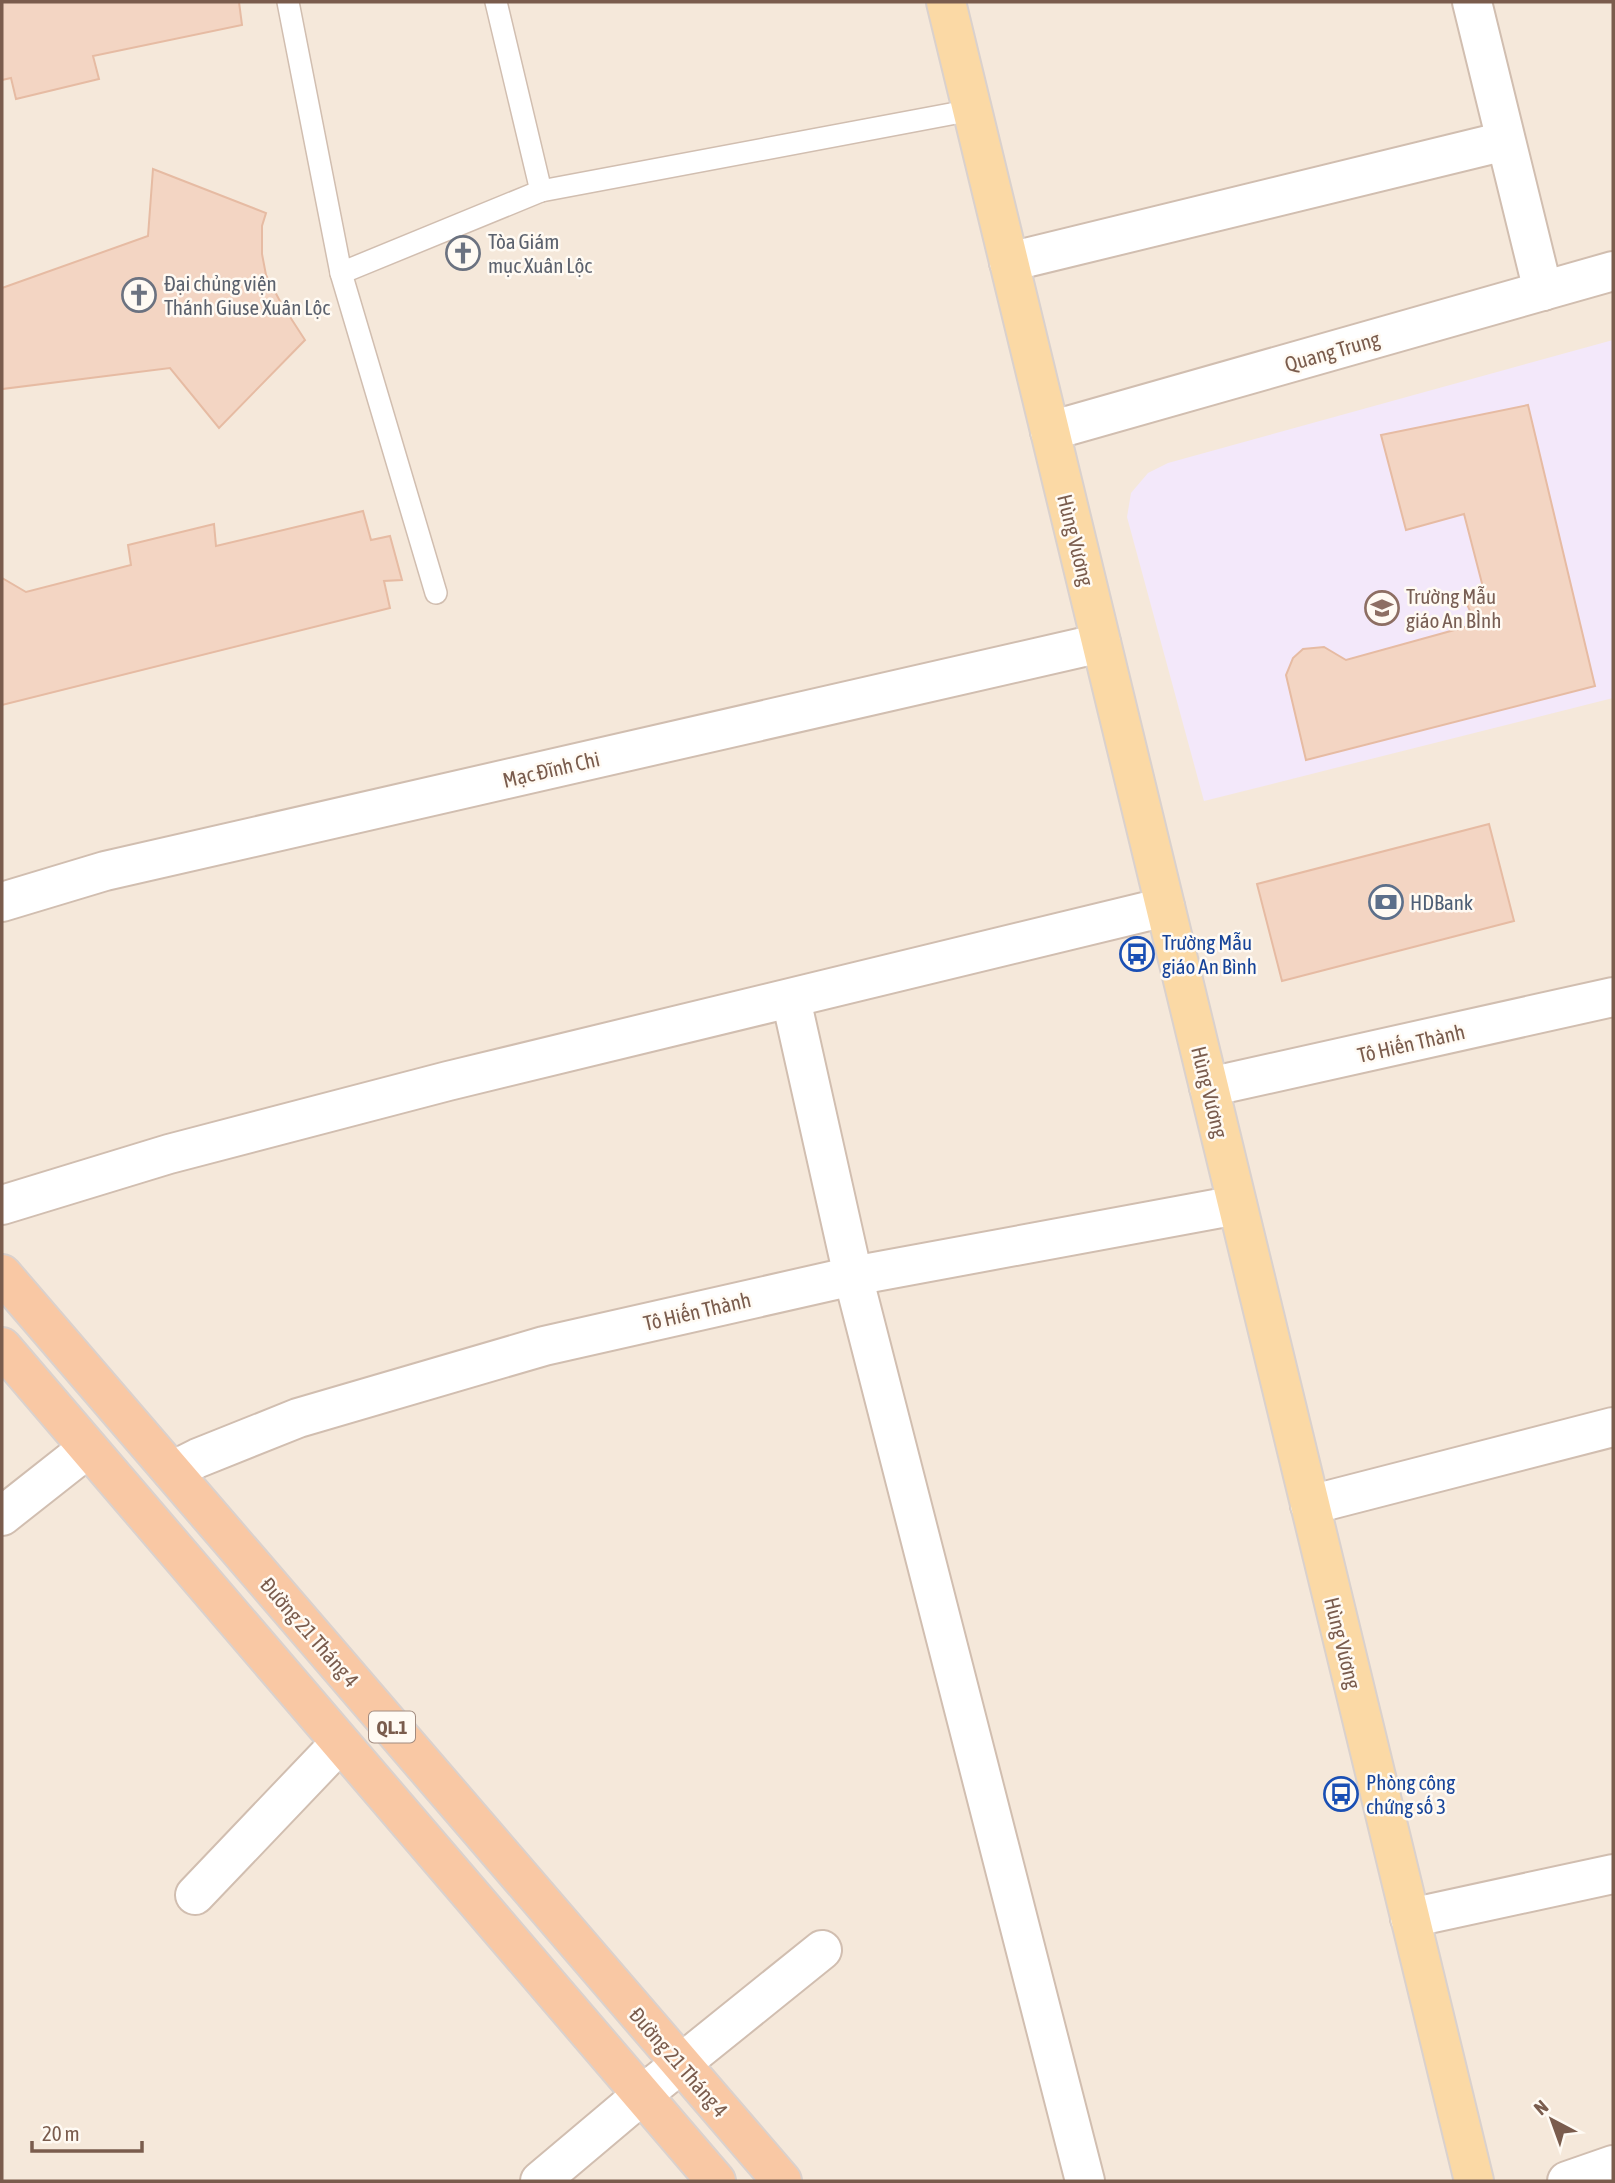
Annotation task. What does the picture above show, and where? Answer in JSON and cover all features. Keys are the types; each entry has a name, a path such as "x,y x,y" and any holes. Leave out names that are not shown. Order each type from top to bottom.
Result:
{"highway":[{"name":"Đường 21 Tháng 4","path":"2,1274 782,2181"},
{"name":"QL.1","path":"2,1347 339,1744 716,2181"}],"main road":[{"name":"Hùng Vương","path":"946,2 1474,2181"}],"street":[{"path":"1472,2 1543,291"},
{"path":"1009,262 1505,141"},
{"name":"Quang Trung","path":"1050,431 1613,271"},
{"name":"Mạc Đĩnh Chi","path":"2,902 105,871 1101,643"},
{"path":"2,1205 169,1154 448,1081 1165,907"},
{"name":"Tô Hiến Thành","path":"1209,1087 1613,998"},
{"path":"791,999 853,1276 1085,2181"},
{"name":"Tô Hiến Thành","path":"172,1471 298,1418 544,1346 853,1276 1237,1205"},
{"path":"1310,1505 1613,1427"},
{"path":"2,1516 88,1449"},
{"path":"195,1895 339,1744"},
{"path":"1410,1918 1613,1874"},
{"path":"540,2181 822,1950"},
{"path":"1567,2181 1613,2165"}],"lane":[{"path":"288,2 341,273 436,593"},
{"path":"496,2 541,191"},
{"path":"341,273 541,191 972,110"}],"shaded area":[{"path":"2,2 1613,2 1613,2181 2,2181"},
{"name":"Trường Mẫu giáo An BÌnh","path":"1613,340 1613,698 1204,801 1127,517 1131,493 1148,473 1168,463"}],"building":[{"path":"2,2 239,2 242,25 93,56 99,79 16,99 11,78 2,80"},
{"name":"Đại chủng viện Thánh Giuse Xuân Lộc","path":"153,169 266,213 262,226 262,254 266,275 305,340 219,428 170,368 2,389 2,288 148,236"},
{"path":"1528,405 1595,686 1306,760 1286,675 1293,658 1303,649 1324,647 1346,660 1476,624 1465,600 1485,595 1464,514 1406,530 1381,435"},
{"path":"363,511 371,540 390,536 402,580 384,581 390,608 2,705 2,578 26,592 131,565 128,545 214,524 216,546"},
{"name":"HDBank","path":"1489,824 1514,921 1282,981 1257,884"}],"place":[{"name":"Tòa Giám mục Xuân Lộc","path":"463,253"},
{"name":"Đại chủng viện Thánh Giuse Xuân Lộc","path":"139,295"},
{"name":"Trường Mẫu giáo An BÌnh","path":"1382,608"},
{"name":"HDBank","path":"1386,902"},
{"name":"Trường Mẫu giáo An Bình","path":"1137,954"},
{"name":"Phòng công chứng số 3","path":"1341,1794"}]}
